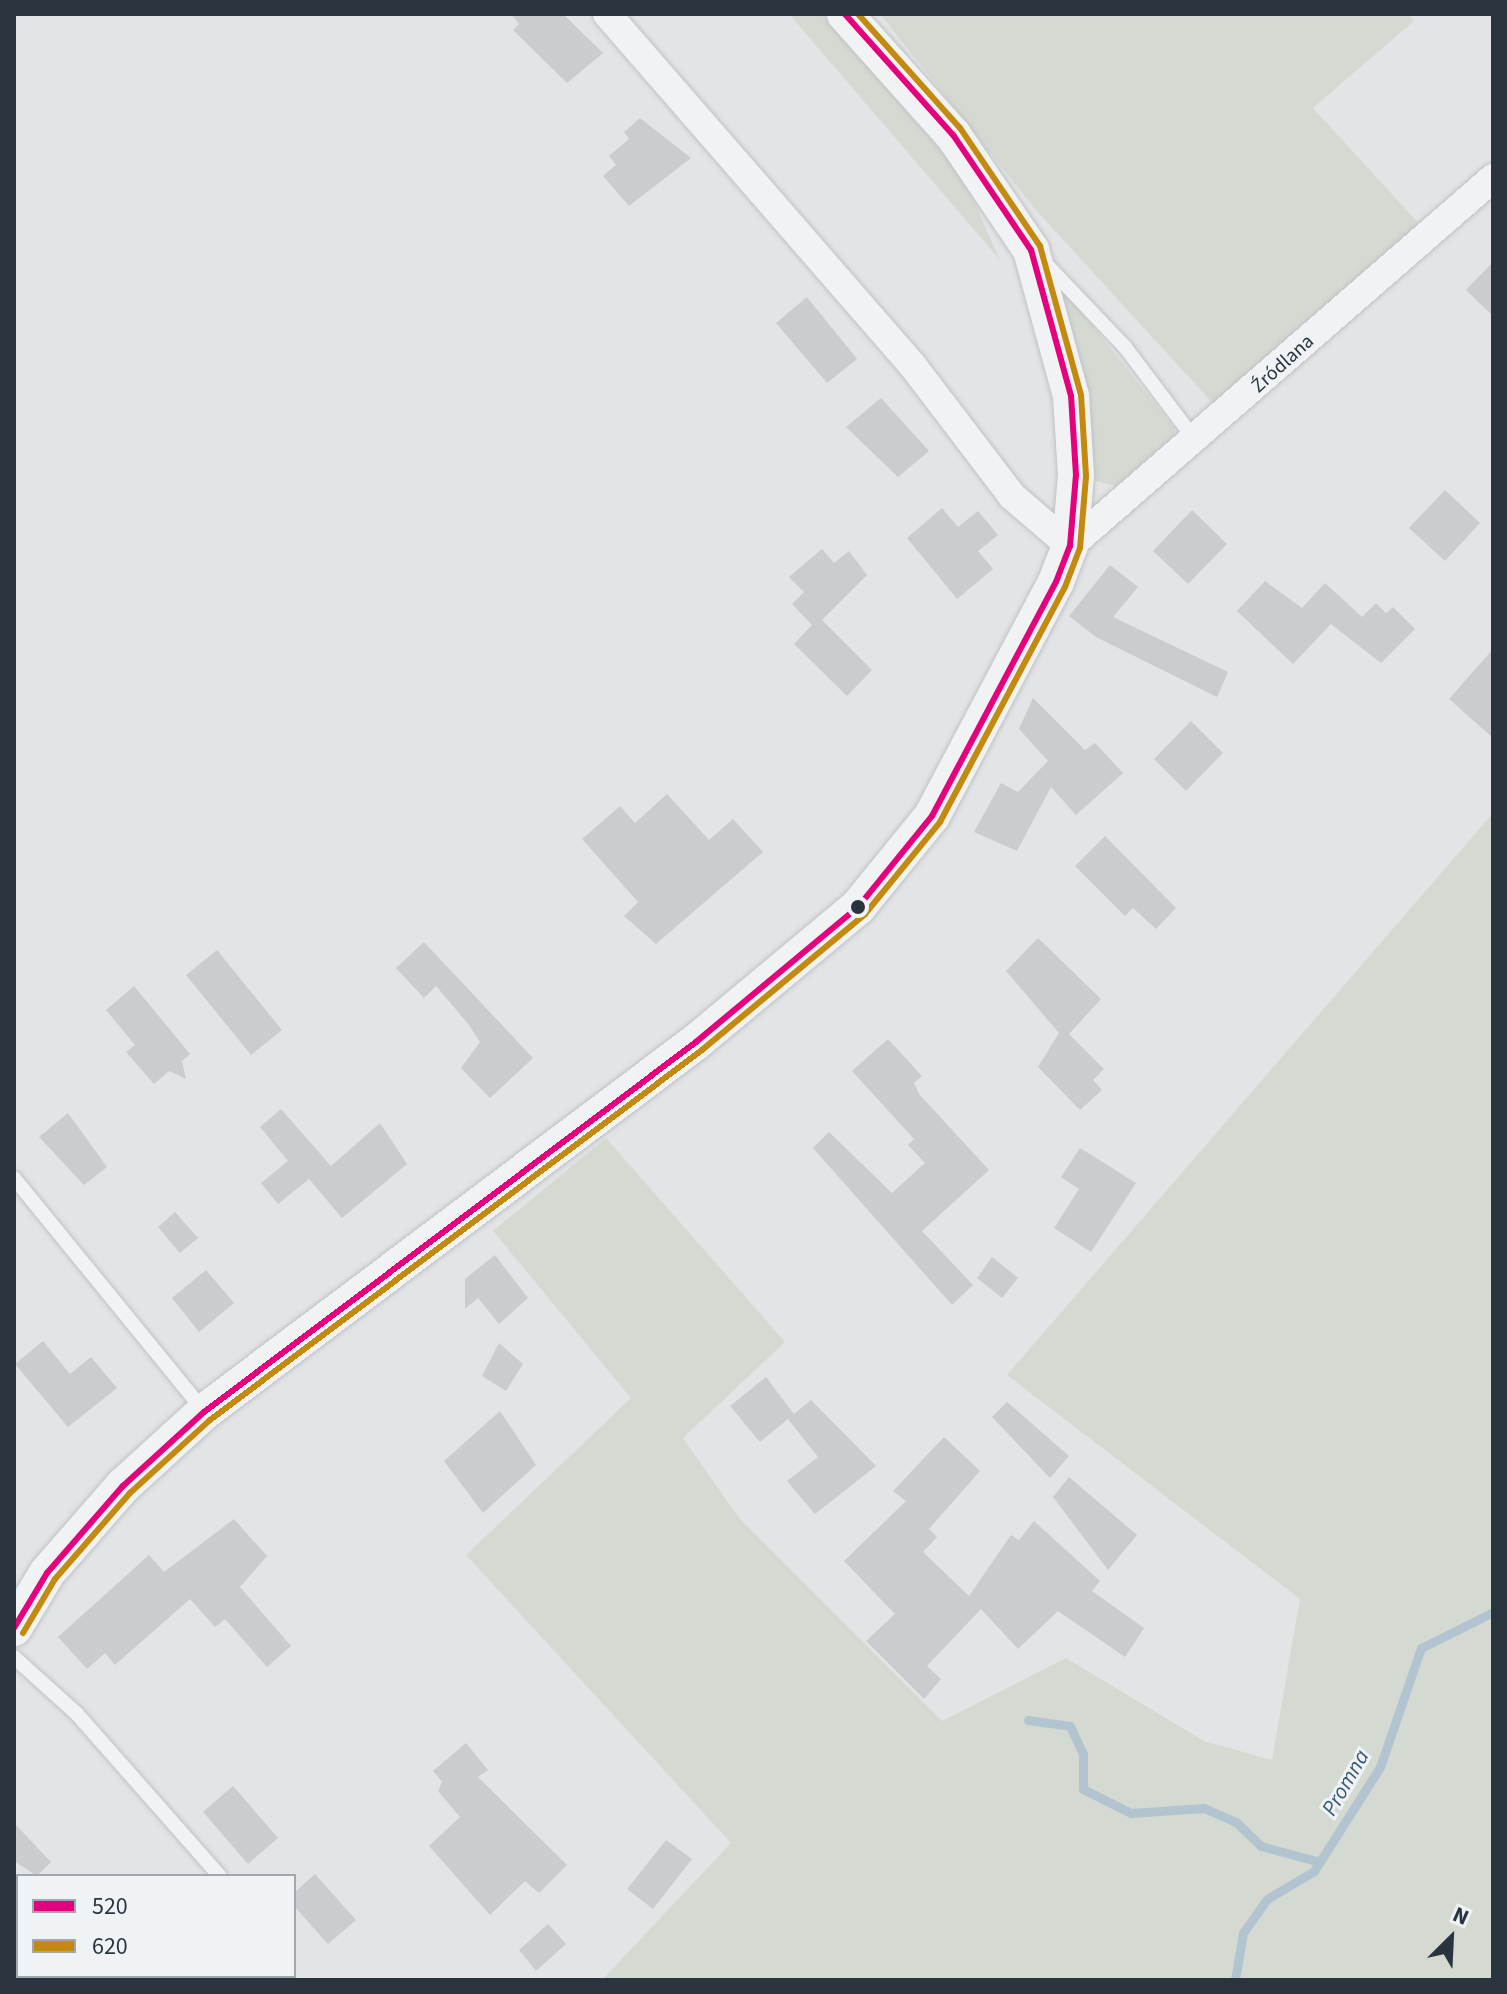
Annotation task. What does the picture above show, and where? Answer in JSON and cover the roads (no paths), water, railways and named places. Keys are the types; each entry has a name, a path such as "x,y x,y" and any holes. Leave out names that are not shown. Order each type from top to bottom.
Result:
{"street":[{"path":"607,14 913,366 1012,496 1070,546"},
{"path":"14,1628 47,1573 123,1486 204,1412 696,1042 858,907 932,816 1070,546 1076,475 1071,396 1031,250 953,135 845,14"},
{"name":"Źródlana","path":"1070,546 1196,442 1493,178"}],"lane":[{"path":"1031,250 1115,335 1196,442"},
{"path":"14,1178 204,1412"},
{"path":"14,1657 77,1714 218,1874"}],"waterway":[{"name":"Promna","path":"1235,1980 1243,1933 1267,1899 1314,1871 1380,1767 1421,1648 1493,1612"},
{"path":"1028,1720 1070,1726 1083,1754 1083,1789 1131,1813 1204,1808 1236,1822 1261,1846 1320,1862"}]}
